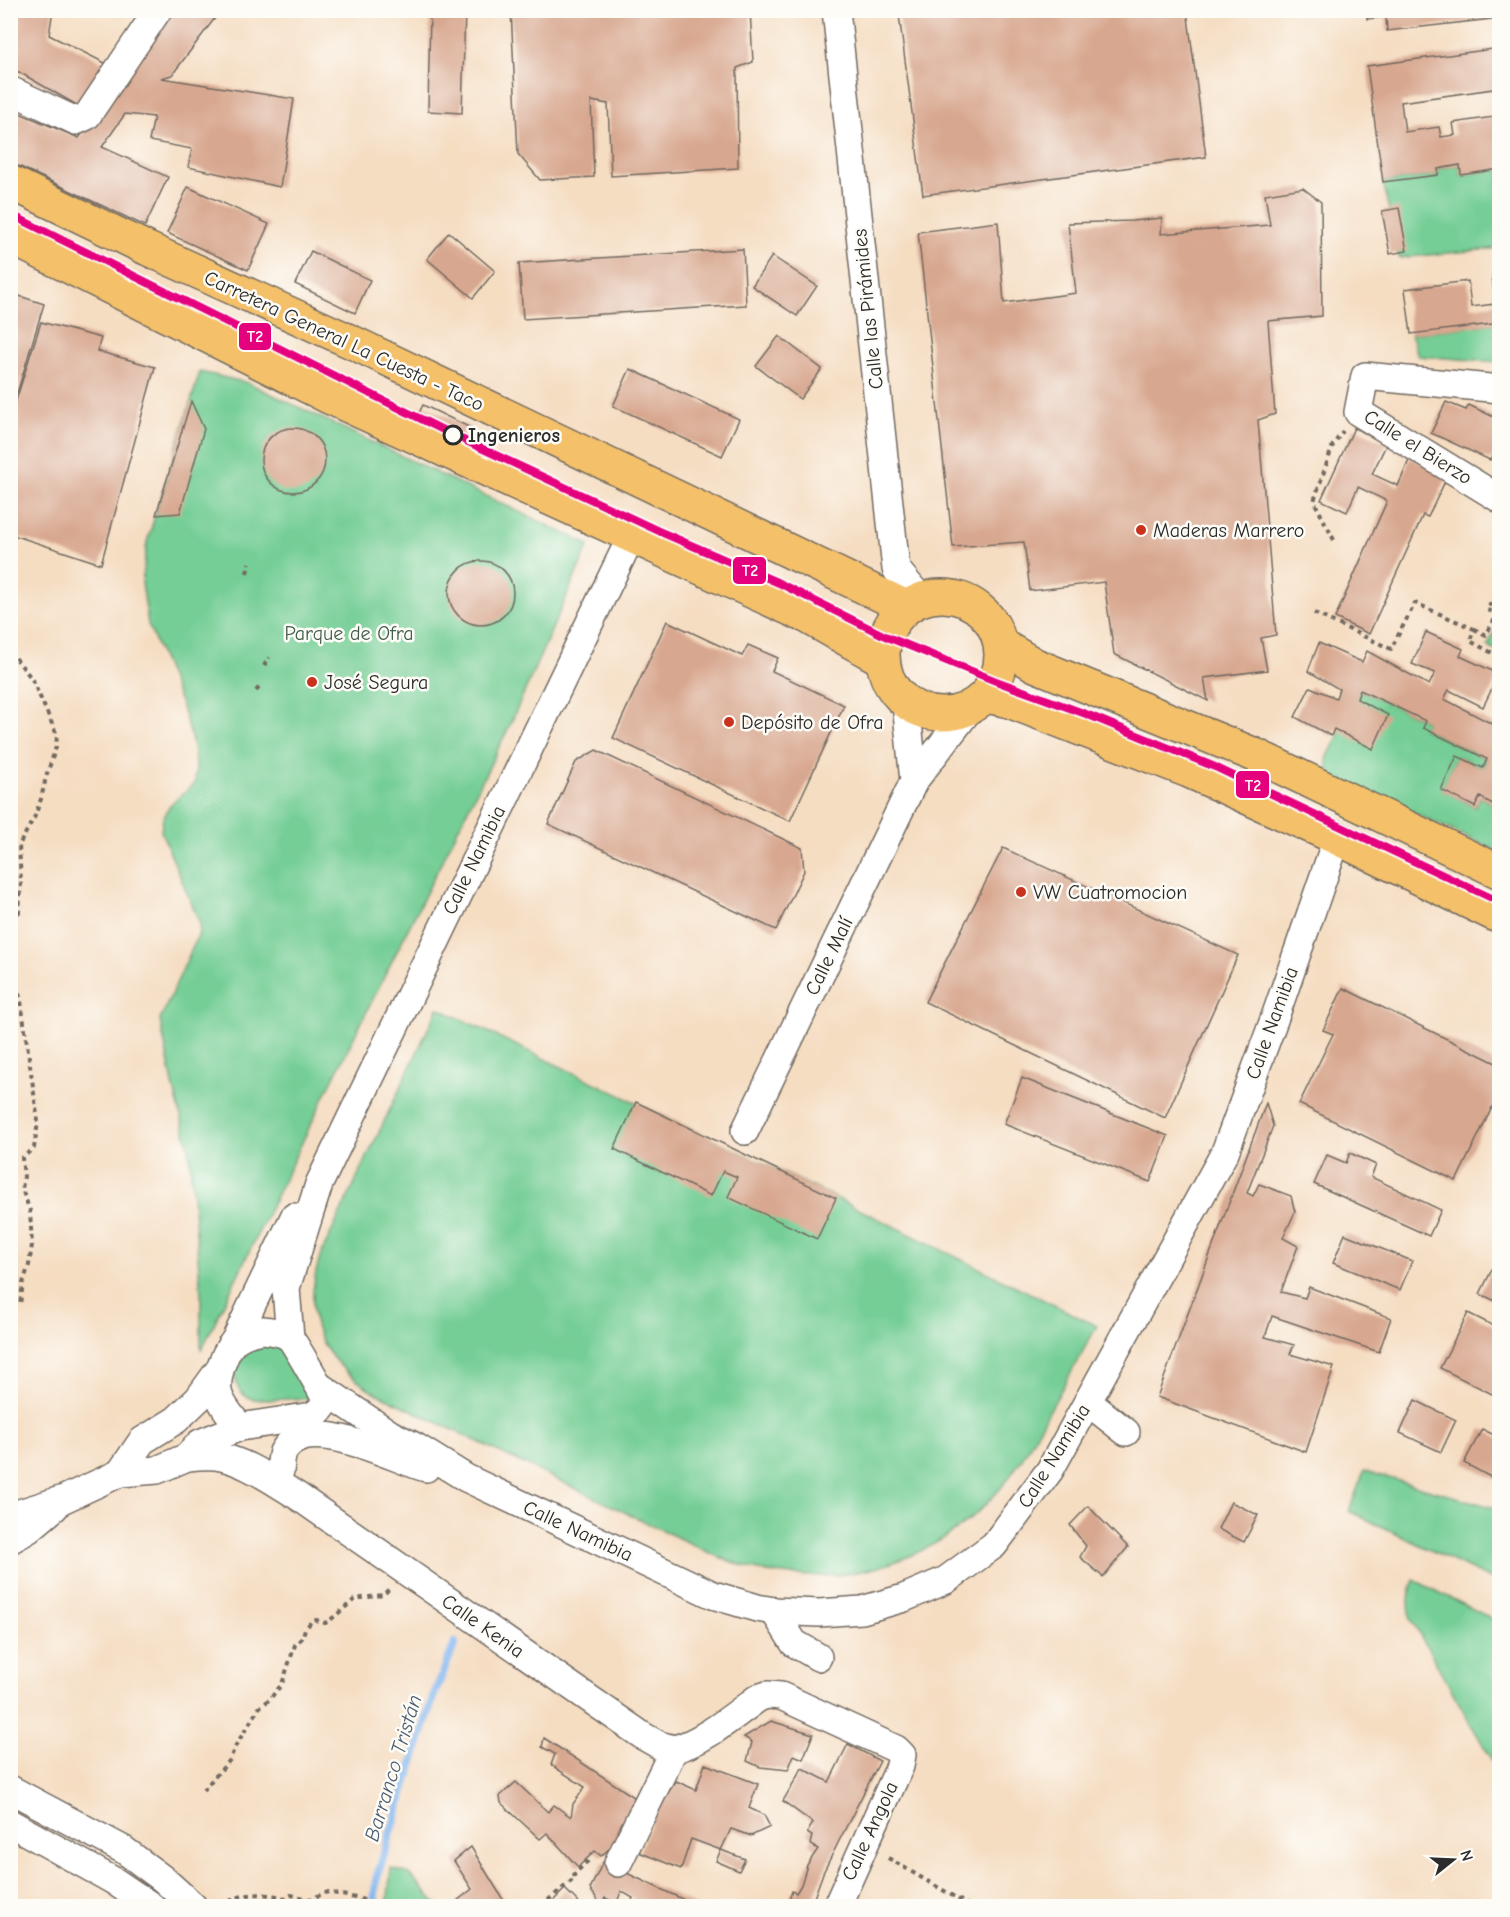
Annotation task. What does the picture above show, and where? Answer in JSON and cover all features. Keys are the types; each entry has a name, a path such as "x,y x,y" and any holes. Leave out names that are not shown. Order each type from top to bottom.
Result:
{"main road":[{"name":"Carretera General La Cuesta - Taco","path":"10,182 148,249 356,344 557,442 914,603"},
{"path":"10,237 329,397 808,617 883,660"},
{"path":"979,702 996,681 1000,667 1001,645 995,628 985,614 972,603 955,597 938,595 914,603 892,622 885,636 883,660 886,677 894,691 906,703 920,711 936,715 954,714 979,702 1009,701 1190,771 1337,838 1500,917"},
{"path":"1001,645 1035,664 1255,755 1500,872"}],"street":[{"path":"10,90 76,121 87,116 158,10"},
{"name":"Calle las Pirámides","path":"836,10 896,569 914,603"},
{"name":"Calle el Bierzo","path":"1500,389 1365,376 1358,412 1500,499"},
{"name":"Calle Namibia","path":"290,1338 286,1288 319,1184 631,537"},
{"name":"Calle Malí","path":"745,1131 914,781 979,702"},
{"path":"906,703 914,781"},
{"name":"Calle Namibia","path":"322,1388 390,1434 466,1478 714,1595 757,1608 819,1613 862,1610 904,1598 960,1572 994,1545 1050,1470 1226,1152 1337,838"},
{"name":"Calle Namibia","path":"235,1340 290,1224 319,1184"},
{"path":"120,1473 142,1441 183,1413 198,1399 219,1370 235,1340 263,1329 275,1331 290,1338 322,1388 325,1400 322,1410 312,1416 242,1427 200,1443 187,1457"},
{"path":"219,1370 218,1392 225,1407 242,1427"},
{"path":"1088,1402 1126,1432"},
{"name":"Calle Namibia","path":"312,1416 328,1422 390,1434"},
{"path":"14,1515 64,1499 120,1473 157,1470 187,1457 214,1456 275,1475 270,1445 281,1422"},
{"name":"Calle Kenia","path":"242,1427 245,1436 275,1475 296,1495 643,1736 659,1745 674,1749"},
{"name":"Calle Namibia","path":"275,1475 283,1452 291,1444 306,1436 325,1436 367,1445 408,1463 466,1478"},
{"path":"10,1540 29,1529 64,1499"},
{"path":"774,1611 794,1643 818,1657"},
{"name":"Calle Angola","path":"674,1749 696,1741 758,1698 767,1695 781,1696 897,1749 902,1755 900,1766 837,1906"},
{"path":"618,1863 674,1749"},
{"path":"10,1789 124,1850 164,1879 193,1906"},
{"path":"10,1823 114,1881 151,1906"}],"path":[{"path":"1334,540 1314,501 1332,445 1358,412"},
{"path":"247,573 249,563"},
{"path":"1314,613 1391,649 1414,603 1486,635 1498,613 1487,610 1500,586"},
{"path":"1474,629 1470,642 1500,657"},
{"path":"10,651 32,679 57,735 56,747 45,777 38,808 20,845 20,912 10,924"},
{"path":"264,666 269,657"},
{"path":"256,691 262,684"},
{"path":"10,958 21,1001 38,1122 34,1148 22,1158 24,1176 22,1189 30,1211 32,1245 29,1265 22,1283 20,1304"},
{"path":"203,1790 229,1761 259,1708 282,1684 295,1645 311,1622 316,1620 328,1622 356,1599 383,1595 389,1589 385,1580 376,1572 385,1557"},
{"path":"865,1842 903,1868 970,1906"},
{"path":"541,1906 576,1878 574,1874 594,1855 618,1863"},
{"path":"222,1906 230,1900 265,1893 286,1898 291,1895 310,1899 328,1892 365,1899"}],"green space":[{"path":"1460,165 1461,175 1499,169 1499,248 1399,258 1383,182 1438,175 1438,169"},
{"path":"1499,323 1499,362 1418,356 1411,334"},
{"name":"Parque de Ofra","path":"200,372 248,383 589,545 509,727 327,1091 201,1351 201,1294 189,1148 160,1020 199,933 200,924 161,831 163,818 170,805 195,783 196,767 192,741 182,707 148,624 142,583 147,542"},
{"path":"1499,620 1500,652 1488,646"},
{"path":"1360,690 1426,721 1423,729 1487,759 1483,768 1457,756 1442,790 1475,807 1480,797 1499,808 1499,852 1333,776 1327,759"},
{"path":"438,1008 836,1198 1097,1326 1030,1445 999,1490 977,1513 953,1532 898,1561 868,1570 837,1575 806,1576 766,1572 714,1555 376,1393 356,1380 340,1366 319,1335 314,1318 315,1277 321,1254"},
{"path":"251,1343 270,1343 284,1351 295,1366 311,1399 262,1400 247,1397 241,1393 235,1376 236,1366"},
{"path":"1364,1471 1499,1509 1499,1583 1349,1511"},
{"path":"1414,1580 1499,1622 1499,1769 1495,1766 1411,1619 1409,1599"},
{"path":"391,1868 409,1874 438,1906 387,1906"}],"building":[{"path":"10,10 53,10 49,35 111,66 82,108 10,67"},
{"path":"170,10 221,10 172,75 161,78 294,99 280,187 188,167 192,149 149,141 154,117 125,114 102,147 168,177 145,226 10,162 10,109 79,138"},
{"path":"430,10 465,10 462,113 428,111"},
{"path":"511,10 750,10 753,62 737,68 738,168 611,176 608,104 591,101 594,177 540,180 518,154"},
{"path":"936,10 1187,10 1206,157 923,195 899,15"},
{"path":"1366,10 1500,10 1500,18 1387,31 1386,17 1367,19"},
{"path":"1500,48 1500,88 1401,102 1405,132 1439,127 1441,137 1455,135 1453,123 1500,116 1500,169 1461,175 1460,165 1438,169 1438,175 1383,182 1367,66"},
{"path":"188,187 269,224 248,270 167,233"},
{"path":"1303,188 1321,202 1322,316 1268,321 1275,414 1258,420 1276,635 1261,638 1267,670 1204,678 1208,701 1114,654 1104,582 1030,591 1024,542 953,547 918,232 998,222 1004,303 1076,293 1068,223 1162,218 1161,234 1270,225 1265,194"},
{"path":"1399,208 1407,251 1390,254 1382,211"},
{"path":"449,232 495,271 473,298 427,259"},
{"path":"743,249 746,305 523,319 519,263"},
{"path":"311,251 370,280 355,313 295,284"},
{"path":"772,256 817,286 797,316 752,286"},
{"path":"1500,274 1500,323 1411,334 1405,289 1468,281 1471,307 1495,304 1492,275"},
{"path":"10,293 44,304 11,413 10,413"},
{"path":"41,322 101,338 97,351 155,367 101,564 10,534 10,419"},
{"path":"779,336 822,369 800,399 756,366"},
{"path":"630,369 739,419 722,456 613,406"},
{"path":"191,401 204,429 180,513 156,515"},
{"path":"1446,402 1466,410 1469,405 1500,420 1500,459 1493,455 1490,460 1431,433"},
{"name":"Ingenieros","path":"423,405 473,429 467,441 417,417"},
{"path":"293,428 311,434 319,442 325,460 319,478 311,486 293,492 275,486 267,478 261,460 267,442 275,434"},
{"path":"1354,428 1387,443 1372,474 1398,486 1410,458 1448,475 1428,517 1423,515 1369,634 1335,618 1387,501 1358,487 1347,512 1321,500"},
{"path":"481,561 499,567 507,575 513,593 507,611 499,619 481,625 463,619 455,611 449,593 455,575 463,567"},
{"name":"Depósito de Ofra","path":"667,621 742,656 748,645 778,658 772,671 844,705 790,821 613,738"},
{"path":"1426,632 1463,649 1460,656 1499,674 1483,707 1449,690 1444,699 1500,728 1500,808 1480,797 1475,807 1441,790 1457,756 1483,768 1487,759 1423,728 1426,721 1360,690 1357,699 1388,715 1373,749 1334,729 1331,736 1295,717 1310,687 1336,698 1339,689 1308,671 1319,643 1362,662 1367,651 1429,685 1435,673 1412,664"},
{"path":"596,750 802,848 804,871 776,930 548,824 576,762"},
{"path":"1003,848 1238,955 1165,1118 925,1002"},
{"path":"1343,988 1500,1065 1500,1091 1456,1181 1299,1104 1333,1034 1323,1030"},
{"path":"1022,1078 1168,1136 1150,1182 1004,1124"},
{"path":"636,1102 836,1198 817,1239 728,1197 737,1177 723,1171 711,1196 614,1149"},
{"path":"1266,1103 1273,1126 1247,1193 1253,1196 1259,1184 1291,1196 1295,1212 1283,1238 1298,1246 1281,1292 1305,1298 1309,1287 1391,1318 1379,1352 1272,1316 1265,1337 1294,1345 1290,1354 1334,1367 1306,1452 1157,1397"},
{"path":"1350,1153 1376,1165 1371,1177 1441,1210 1429,1236 1314,1184 1327,1155 1346,1163"},
{"path":"1345,1234 1412,1261 1400,1290 1333,1263"},
{"path":"1500,1253 1500,1303 1480,1294"},
{"path":"1468,1313 1500,1329 1500,1398 1440,1368"},
{"path":"1415,1400 1456,1420 1441,1452 1400,1433"},
{"path":"1482,1429 1500,1438 1500,1482 1464,1463"},
{"path":"1231,1502 1258,1515 1244,1542 1218,1529"},
{"path":"1088,1506 1128,1547 1103,1577 1080,1557 1086,1546 1070,1525"},
{"path":"771,1721 813,1734 803,1759 794,1755 788,1770 760,1767 747,1761 752,1742 744,1737"},
{"path":"544,1738 640,1801 611,1847 601,1856 595,1851 578,1867 547,1833 540,1839 501,1803 500,1796 516,1782 548,1812 554,1805 571,1817 573,1804 585,1787 551,1765 555,1754 542,1747"},
{"path":"848,1744 880,1761 823,1873 811,1906 787,1906 792,1891 796,1893 801,1885 807,1865 818,1849 810,1844 812,1836 807,1833 813,1823 783,1801 802,1768 829,1782"},
{"path":"705,1764 758,1784 749,1808 764,1815 770,1827 751,1836 731,1829 721,1850 691,1839 681,1869 639,1852 660,1804 676,1781 696,1790"},
{"path":"471,1847 507,1906 462,1906 457,1901 472,1889 454,1861"},
{"path":"721,1850 745,1859 739,1871 716,1861"},
{"path":"603,1862 697,1906 630,1906 633,1898 621,1891 617,1903 605,1898 602,1906 590,1889"},
{"path":"565,1889 582,1906 548,1906"}],"waterway":[{"name":"Barranco Tristán","path":"374,1906 376,1880 434,1695 455,1643"}],"transit line":[{"name":"T2","path":"10,214 453,435 663,533 779,583 885,636 1215,767 1500,902"}],"place":[{"name":"Ingenieros","path":"453,435"},
{"name":"Maderas Marrero","path":"1141,530"},
{"name":"José Segura","path":"312,682"},
{"name":"Depósito de Ofra","path":"729,722"},
{"name":"VW Cuatromocion","path":"1021,892"}]}
